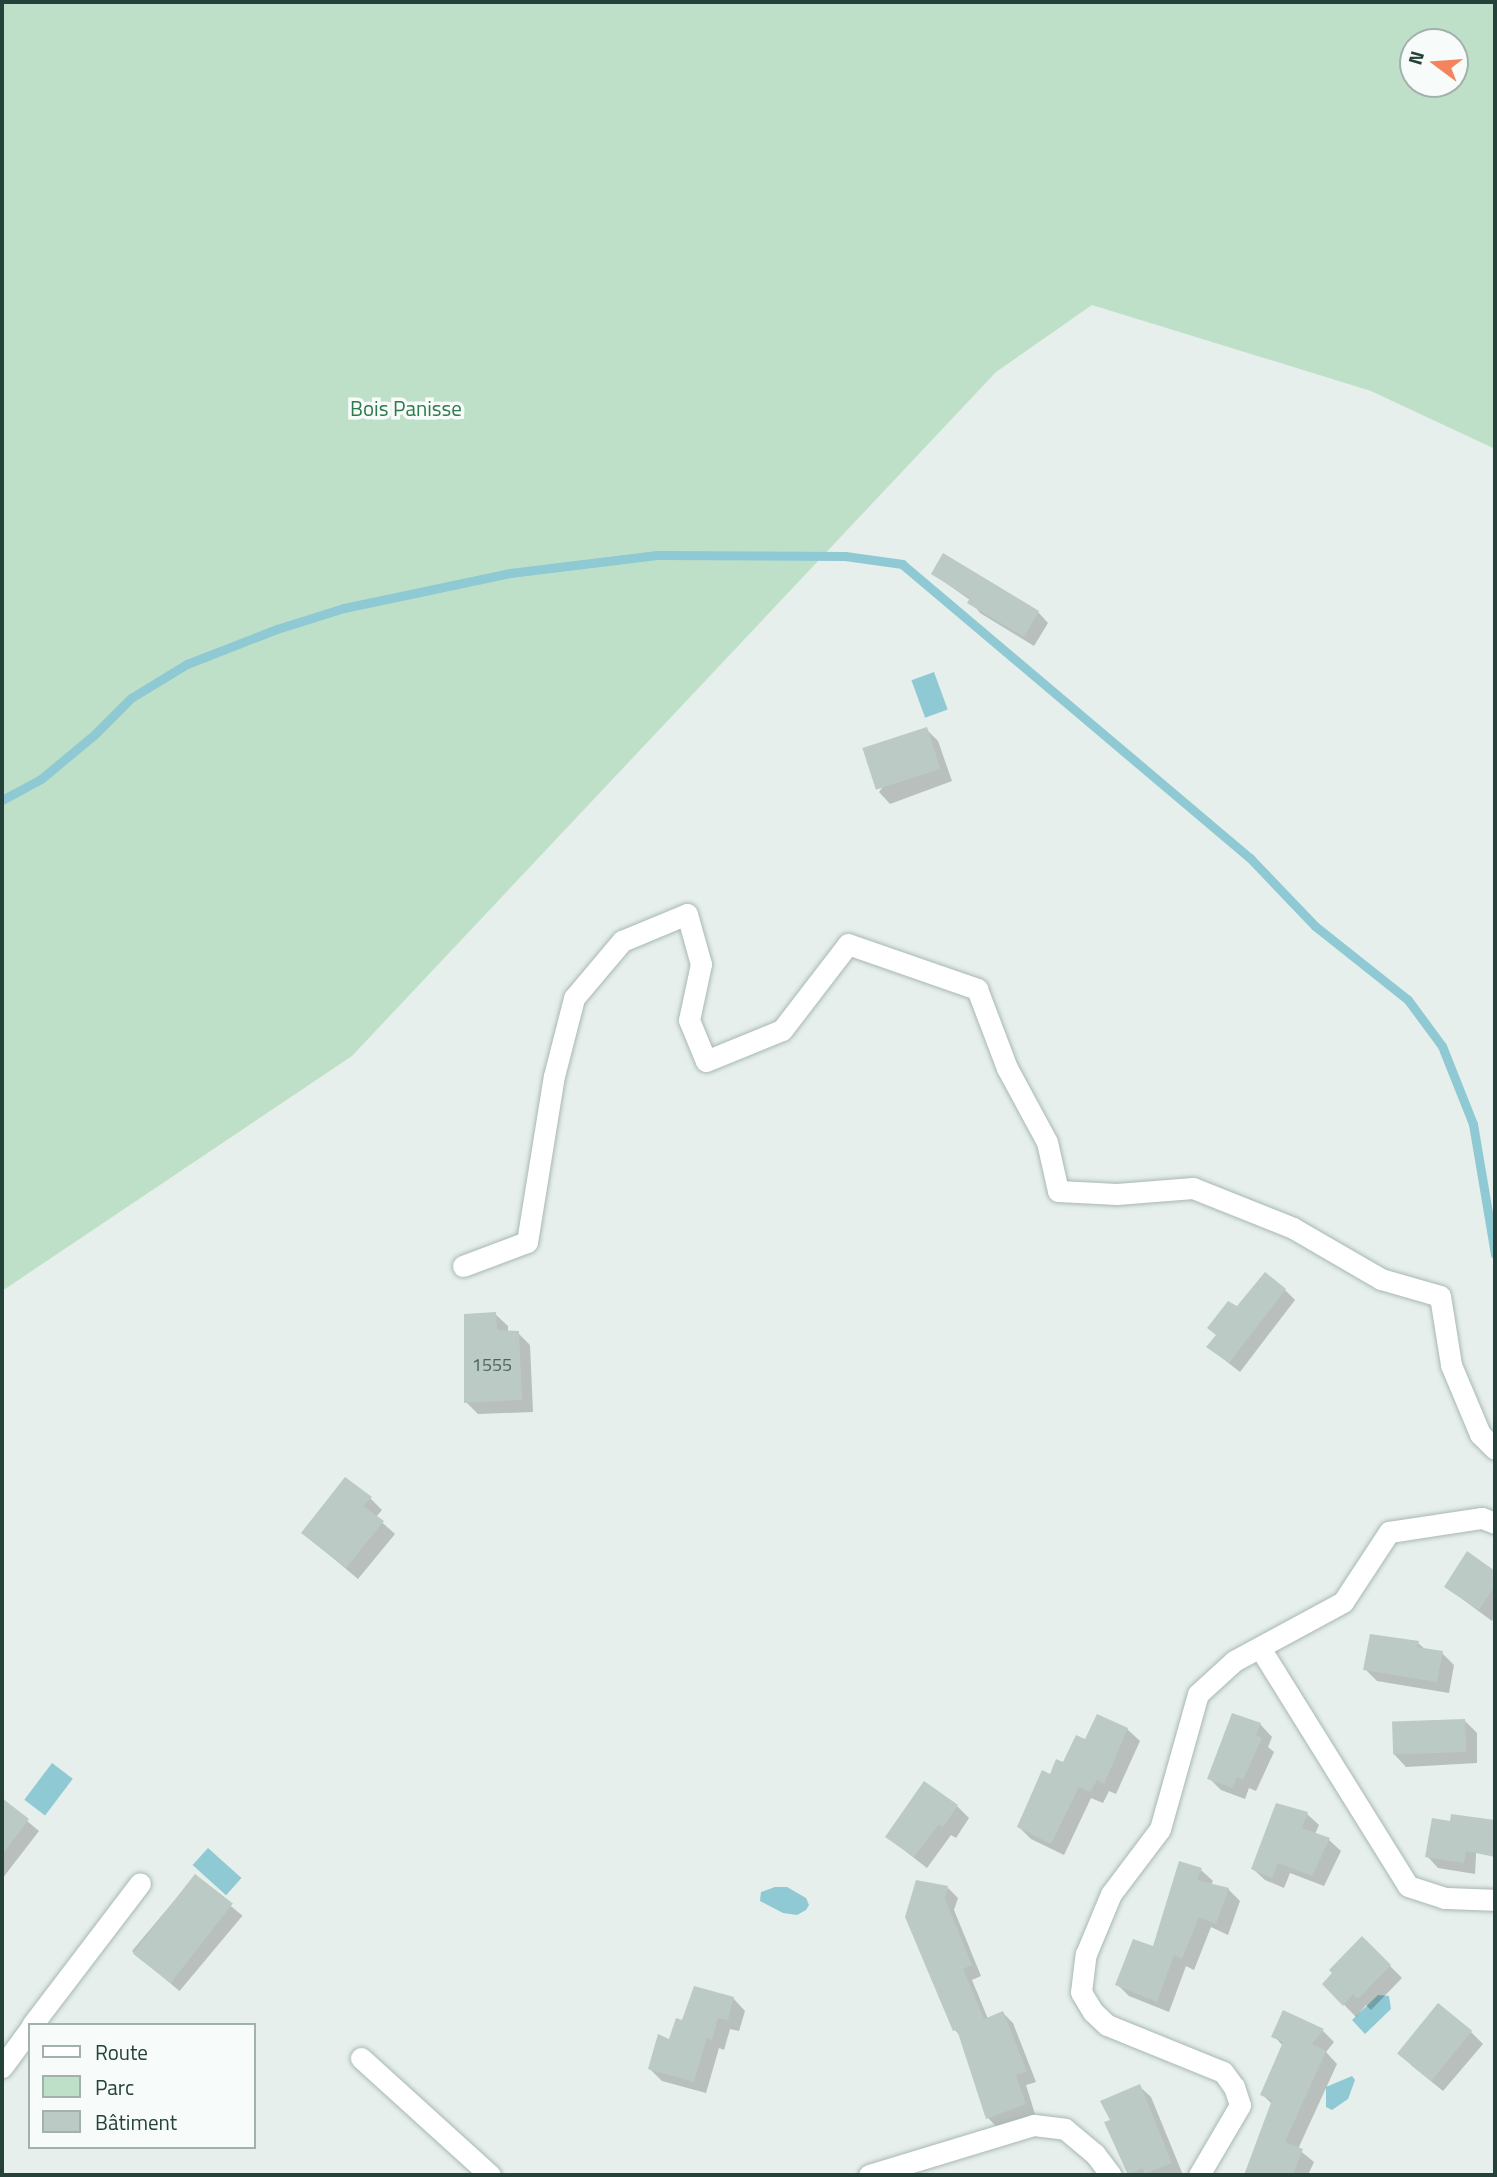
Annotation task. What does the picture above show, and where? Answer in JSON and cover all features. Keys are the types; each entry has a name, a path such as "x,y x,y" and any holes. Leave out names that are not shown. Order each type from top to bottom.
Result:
{"street":[{"path":"463,1266 527,1242 554,1076 574,998 622,941 687,914 701,964 689,1020 706,1061 782,1030 848,944 977,989 1007,1068 1047,1142 1058,1191 1117,1194 1193,1188 1293,1228 1381,1279 1440,1296 1451,1365 1480,1434 1495,1449"},
{"path":"1199,2175 1240,2105 1234,2087 1223,2072 1107,2025 1093,2012 1082,1992 1086,1954 1111,1895 1160,1829 1198,1694 1234,1661 1343,1602 1389,1532 1482,1518 1495,1523"},
{"path":"1260,1648 1408,1886 1444,1898 1495,1900"},
{"path":"34,2023 140,1883"},
{"path":"2,2067 28,2031"},
{"path":"361,2058 490,2175"},
{"path":"869,2175 1034,2125 1065,2129 1095,2154 1111,2175"}],"green space":[{"name":"Bois Panisse","path":"2,2 1495,2 1495,449 1371,391 1092,305 996,372 352,1056 2,1291"}],"water":[{"path":"934,672 948,710 925,718 911,680"},
{"path":"52,1763 73,1779 45,1815 24,1800"},
{"path":"208,1848 241,1878 226,1895 193,1865"},
{"path":"775,1887 787,1887 806,1898 809,1905 806,1910 797,1915 783,1913 760,1901 761,1892"},
{"path":"1378,1995 1389,1996 1391,2009 1365,2034 1352,2020"},
{"path":"1352,2076 1355,2080 1348,2099 1332,2110 1326,2107 1326,2087"}],"building":[{"path":"943,553 1039,611 1024,637 967,603 970,598 931,574"},
{"path":"927,727 941,769 876,790 862,748"},
{"path":"1265,1272 1286,1289 1229,1363 1206,1347 1216,1335 1207,1328 1228,1301 1237,1306"},
{"path":"496,1312 497,1330 519,1331 522,1400 464,1403 464,1314"},
{"path":"345,1477 372,1497 363,1506 384,1521 346,1568 301,1533"},
{"path":"1467,1551 1495,1571 1495,1586 1479,1610 1444,1587"},
{"path":"1370,1634 1419,1641 1417,1647 1443,1651 1437,1682 1363,1670"},
{"path":"1232,1713 1261,1723 1256,1735 1262,1738 1243,1780 1237,1777 1232,1788 1207,1779"},
{"path":"1097,1714 1128,1728 1104,1784 1097,1780 1090,1792 1079,1787 1051,1844 1017,1827 1042,1770 1050,1774 1056,1759 1063,1762 1076,1735 1085,1739"},
{"path":"1465,1719 1466,1752 1393,1755 1392,1722"},
{"path":"924,1781 958,1805 943,1827 939,1824 914,1857 885,1837"},
{"path":"2,1798 29,1819 2,1855"},
{"path":"1276,1803 1308,1812 1302,1828 1330,1838 1312,1876 1278,1863 1272,1878 1251,1869"},
{"path":"1451,1814 1495,1820 1495,1857 1466,1851 1464,1863 1425,1857 1432,1818 1450,1821"},
{"path":"1179,1861 1202,1868 1197,1880 1229,1888 1216,1924 1199,1917 1182,1959 1174,1955 1157,2002 1115,1985 1133,1939 1153,1946"},
{"path":"195,1874 233,1904 171,1983 133,1954"},
{"path":"916,1880 948,1886 945,1899 972,1965 963,1969 984,2019 1003,2011 1027,2072 1016,2075 1026,2104 986,2119 957,2030 953,2031 905,1917"},
{"path":"1362,1936 1391,1965 1358,1999 1353,1994 1343,2006 1322,1984 1332,1973 1329,1970"},
{"path":"694,1986 734,1997 728,2020 718,2018 712,2040 707,2037 694,2082 648,2069 658,2034 669,2039 676,2018 682,2020"},
{"path":"1438,2003 1472,2031 1431,2081 1397,2054"},
{"path":"1283,2010 1324,2029 1312,2044 1326,2051 1285,2142 1303,2149 1293,2175 1244,2175 1272,2100 1260,2095 1283,2042 1271,2037"},
{"path":"1140,2084 1172,2163 1145,2174 1142,2168 1128,2175 1104,2122 1110,2120 1100,2101"}],"waterway":[{"path":"2,800 41,779 95,734 131,698 187,664 277,629 344,608 510,573 657,555 845,556 902,564 1250,858 1315,926 1408,1000 1442,1046 1473,1124 1495,1254"}]}
